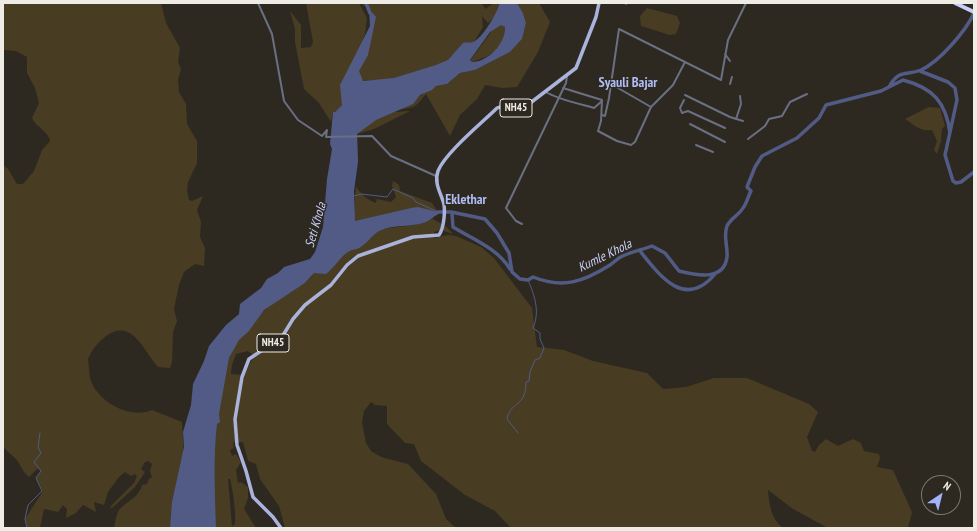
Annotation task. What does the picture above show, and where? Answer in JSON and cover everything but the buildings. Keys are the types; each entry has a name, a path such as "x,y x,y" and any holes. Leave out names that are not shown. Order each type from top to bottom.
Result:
{"highway":[{"path":"955,3 974,12"}],"main road":[{"name":"NH45","path":"281,528 273,517 253,497 237,445 235,419 242,377 249,359 282,338 293,319 305,304 332,285 348,265 358,256 413,237 436,236 441,231 444,206 438,187 437,176 441,166 455,149 497,108 504,106 515,108 525,107 567,76 578,65 596,17 599,3"}],"street":[{"path":"258,3 272,34 286,104 303,124 322,136 327,130 325,137 368,135 374,137 391,156 437,176"},
{"path":"602,115 604,116 610,98 610,84 619,38 619,29 721,80 728,40 746,3"},
{"path":"725,54 730,61"},
{"path":"602,100 602,115 598,131 617,141 631,145 635,142 651,107 673,85 685,62"},
{"path":"522,224 516,221 506,208 563,88 567,76"},
{"path":"730,84 732,77"},
{"path":"610,84 651,107"},
{"path":"563,88 602,100"},
{"path":"546,92 558,98 594,108 602,100"},
{"path":"748,139 765,126 769,119 782,116 790,102 807,94"},
{"path":"685,95 743,121"},
{"path":"736,119 741,104 740,96"},
{"path":"684,100 680,108 682,113 688,111 725,128"},
{"path":"690,124 725,142"},
{"path":"696,145 713,152"}],"shaded area":[{"path":"3,3 161,3 166,23 180,48 178,62 181,69 178,79 179,92 186,104 187,124 197,141 197,163 188,182 187,191 189,200 192,201 203,196 197,210 201,222 200,237 205,248 204,266 195,264 184,272 179,285 174,309 177,321 173,332 172,362 170,368 158,367 136,338 130,333 123,331 114,332 102,339 88,359 90,378 93,386 106,401 124,410 143,412 152,410 182,422 184,457 171,528 114,528 120,509 138,494 142,485 147,484 149,479 152,477 150,471 152,464 148,461 145,462 141,469 145,472 135,487 112,508 110,507 134,483 137,476 135,474 131,476 125,472 119,477 108,492 104,505 94,502 96,512 83,505 76,513 66,518 67,509 63,505 58,512 44,509 40,528 27,528 25,519 43,491 36,478 41,471 38,468 29,477 24,472 17,460 3,447 3,165 8,169 17,184 23,184 34,171 42,150 50,141 47,135 32,118 39,103 35,88 27,73 27,57 16,51 3,50"},
{"path":"306,3 359,3 367,18 365,34 342,105 335,112 333,112 331,122 319,103 304,89 295,42 295,29 290,11 301,25 301,48 311,47 313,42"},
{"path":"360,3 482,3 485,9 494,3 499,3 495,16 488,23 482,16 483,27 474,42 448,63 397,80 348,81 370,35 372,11"},
{"path":"517,3 539,3 550,22 538,52 517,87 502,88 485,85 477,99 460,115 450,136 426,94 417,105 396,110 436,86 447,84 460,73 475,70 510,52 522,39 526,23 523,13"},
{"path":"647,8 677,16 680,23 676,34 670,35 641,26 640,16"},
{"path":"503,11 515,36 488,56 472,62 470,61 489,35"},
{"path":"929,107 940,108 945,126 942,129 941,141 937,154 934,150 937,141 932,130 921,129 905,119"},
{"path":"410,111 374,129 357,134 358,162 348,124 395,112"},
{"path":"393,181 399,185 400,191 432,203 438,212 353,226 356,186 362,194 373,202 376,203 377,199 391,202 396,197 392,186"},
{"path":"433,219 447,227 453,234 441,230 434,232 434,238 448,235 456,236 481,247 494,258 532,308 537,347 564,350 593,361 647,373 663,389 686,387 714,378 747,378 809,404 818,412 807,437 812,451 815,452 819,445 826,439 838,446 853,439 861,443 864,451 879,454 880,458 877,467 893,470 912,512 908,528 828,528 793,509 768,490 773,516 783,528 511,528 495,511 465,495 421,461 414,444 405,443 387,424 387,406 375,405 371,402 364,411 362,422 366,443 371,451 381,457 408,464 436,494 446,519 456,528 285,528 279,506 260,479 256,464 248,461 243,442 233,443 234,448 230,450 232,456 236,454 241,462 236,470 238,483 241,482 248,487 248,498 244,509 256,528 199,528 207,408 244,329 270,305 305,283 312,276 315,270 380,229 415,225","holes":["248,351 254,356 244,375 231,374 232,365 236,354","228,479 230,479 235,507 235,524 232,526"]}],"water":[{"path":"499,3 517,3 523,13 526,23 522,39 510,52 475,70 460,73 447,84 436,86 432,90 420,95 413,104 376,120 357,134 358,162 354,191 355,221 418,207 438,212 433,218 420,224 391,227 380,230 365,244 345,254 326,274 314,273 305,283 264,310 249,331 239,340 229,358 219,414 220,422 217,424 215,450 216,528 170,528 172,502 184,447 183,432 191,405 193,384 204,361 209,346 226,325 239,314 240,304 261,288 267,279 278,273 284,267 310,259 315,252 323,227 327,179 332,149 330,144 333,112 335,112 342,105 340,85 370,26 369,9 376,17 368,55 359,71 363,81 394,78 448,60 463,43 473,42 480,36 489,25","holes":["501,25 505,27 503,39 495,50 484,59 472,62 470,60 490,32"]}],"waterway":[{"path":"366,3 370,13"},
{"name":"Kumle Khola","path":"889,87 900,75 921,70 936,60 958,37 974,13"},
{"name":"Kumle Khola","path":"920,71 948,82 955,88 957,100 945,155 953,181 956,183 961,182 974,172"},
{"name":"Kumle Khola","path":"435,214 438,212 451,212 485,219 497,233 509,253 512,272 520,279 528,280 533,277 554,283 573,282 591,276 623,256 652,246 665,253 679,271 708,275 715,273 725,265 727,257 725,234 727,226 746,204 751,191 747,187 755,167 762,156 797,138 819,118 826,105 881,91 903,80 922,87 936,98 945,113 950,133"},
{"path":"354,196 361,194 387,197 393,189 438,212"},
{"path":"452,213 453,227 477,240 499,255 510,269"},
{"path":"640,251 665,279 683,289 693,289 704,284 715,274"},
{"path":"518,433 507,419 509,413 524,396 526,382 529,381 530,372 535,360 540,358 544,348 540,339 540,333 533,328 536,316 536,304 528,280"},
{"path":"27,528 25,519 28,505 42,491 36,478 41,471 34,462 41,453 38,447 40,433"}],"district":[{"name":"Syauli Bajar","path":"628,83"},
{"name":"Eklethar","path":"466,200"}],"water label":[{"name":"Seti Khola","path":"316,225"}]}
